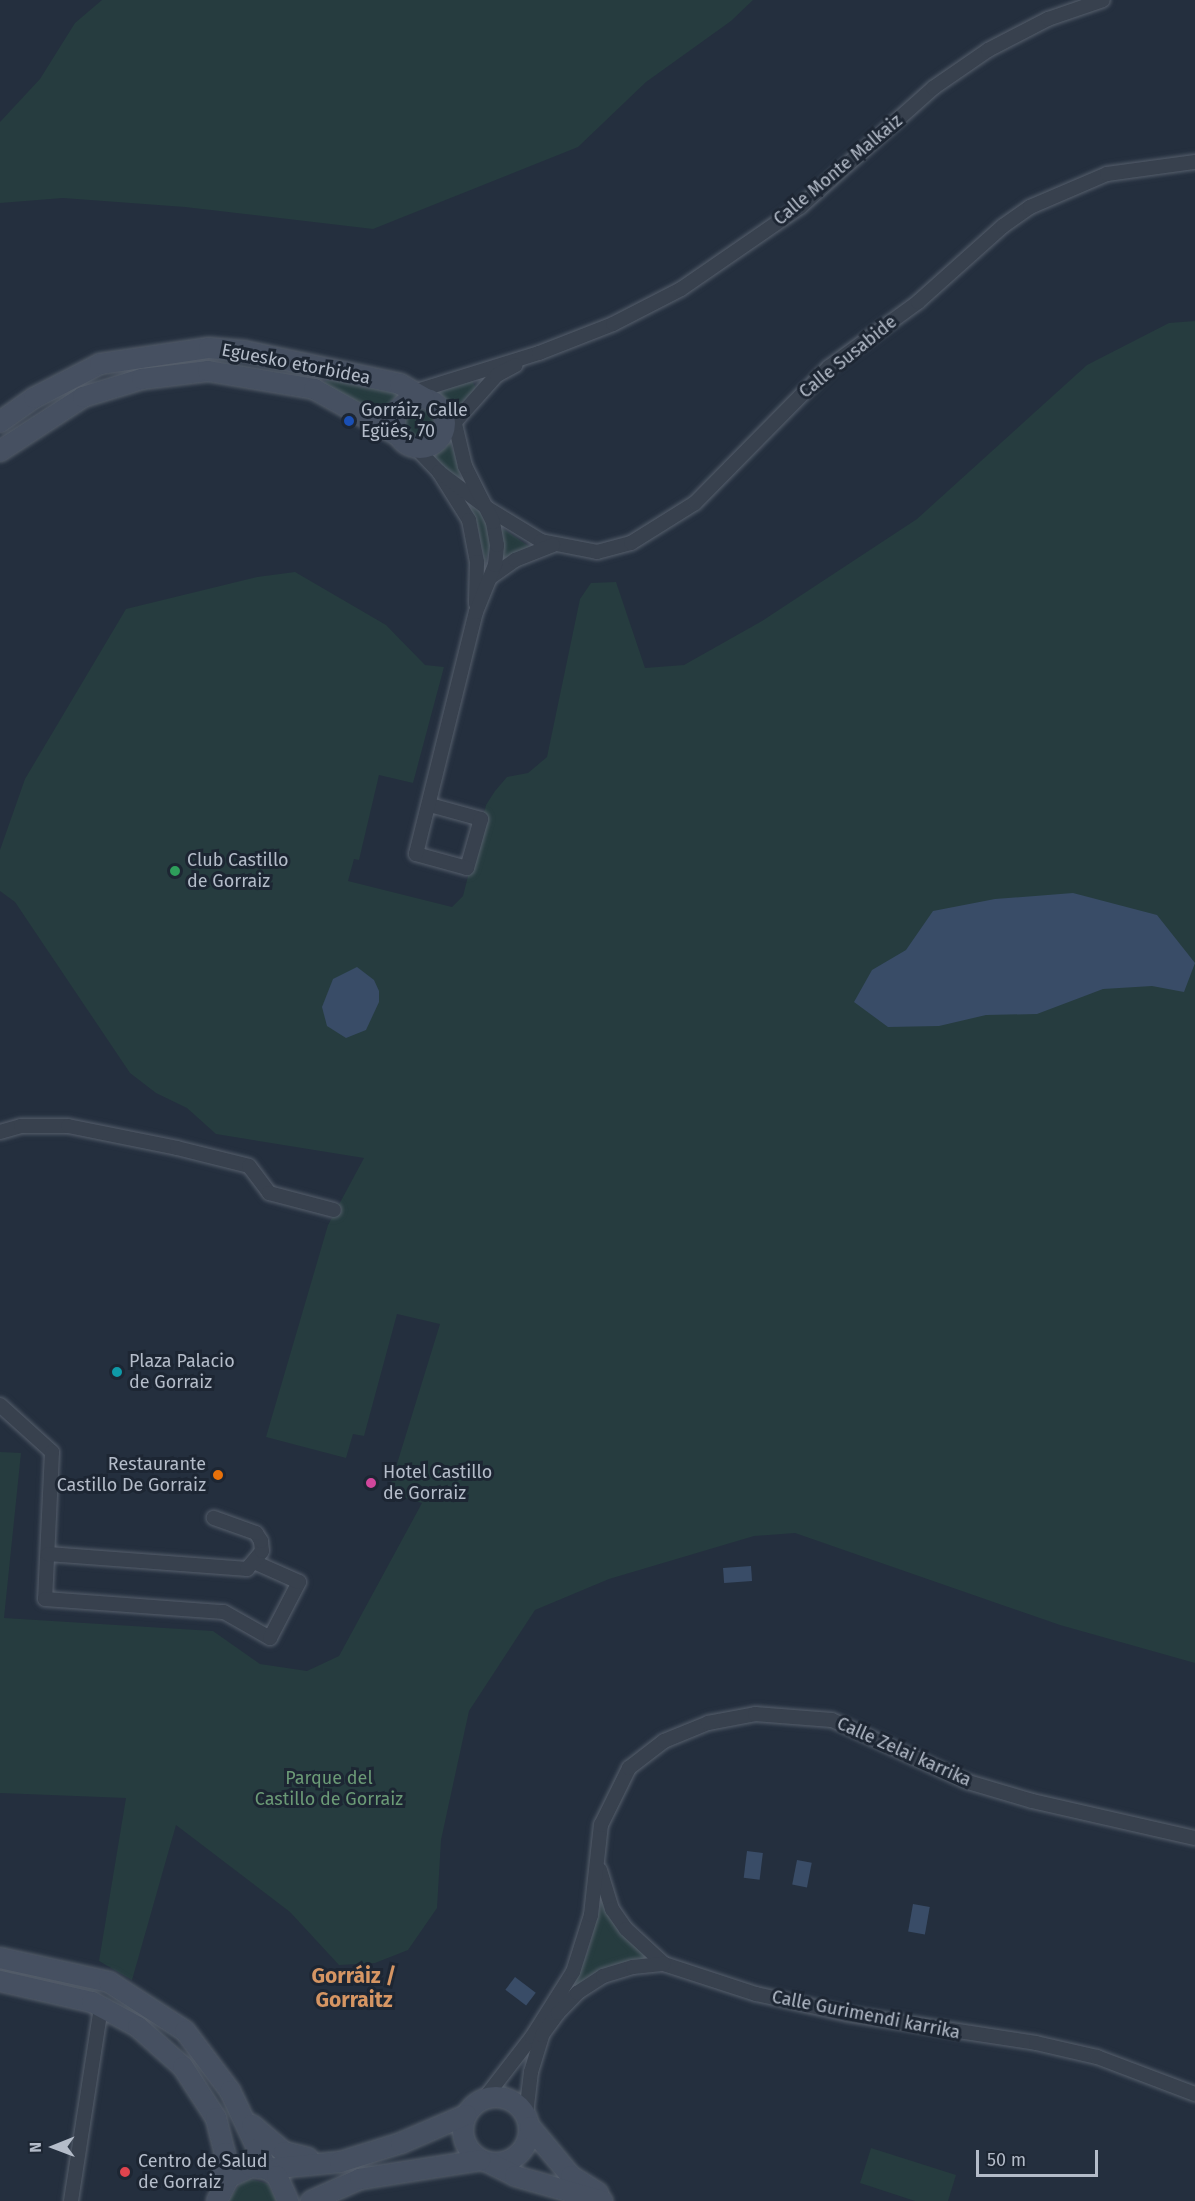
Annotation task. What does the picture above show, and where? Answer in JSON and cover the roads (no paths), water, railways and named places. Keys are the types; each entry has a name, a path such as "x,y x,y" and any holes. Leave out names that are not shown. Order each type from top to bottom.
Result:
{"street":[{"name":"Calle Monte Malkaiz","path":"422,398 613,324 681,289 800,207 933,88 988,50 1048,19 1103,0"},
{"name":"Calle Susabide","path":"487,508 521,531 553,545 597,552 614,549 641,537 695,503 829,367 918,302 1003,226 1030,207 1107,174 1195,162"},
{"name":"Eguesko etorbidea","path":"0,422 34,398 100,364 209,348 291,361 422,398"},
{"name":"Calle Monte Malkaiz","path":"437,442 496,375 539,353"},
{"name":"Eguesko etorbidea","path":"0,452 83,397 142,379 208,371 314,389 397,435"},
{"path":"422,398 455,424 465,466 487,508 497,545 491,577 476,612 416,854 468,868 481,819 429,805"},
{"path":"422,398 396,414 397,435 417,449 439,472 462,504 472,530 477,561 476,612"},
{"path":"417,449 437,442 445,419 422,398"},
{"path":"439,472 487,508"},
{"path":"491,577 515,560 553,545"},
{"path":"0,1132 21,1126 68,1126 177,1148 249,1166 269,1193 334,1210"},
{"path":"0,1405 52,1452 45,1599 224,1612 270,1638 299,1582 254,1562"},
{"path":"48,1554 247,1569 262,1551 256,1533 214,1518"},
{"name":"Calle Zelai karrika","path":"484,2099 532,2037 573,1972 591,1915 601,1825 629,1768 664,1741 708,1723 755,1714 832,1720 968,1782 1032,1801 1195,1838"},
{"name":"Calle Gurimendi karrika","path":"597,1856 612,1909 626,1929 664,1964 756,1994 847,2014 1036,2043 1097,2057 1195,2094"},
{"path":"0,1958 78,1974 119,1988 185,2031 217,2069 241,2112 267,2169 277,2176 288,2201"},
{"path":"311,2201 360,2179 485,2161 501,2163 519,2155 526,2147 531,2072 542,2035 558,2013 577,1993 603,1976 633,1967 664,1964"},
{"path":"0,1981 40,1988 101,2007 138,2027 195,2083 216,2118 225,2153 216,2196"},
{"path":"71,2201 101,2007"},
{"path":"216,2196 229,2177 251,2167 267,2169 340,2162 401,2143 466,2115 484,2099 512,2100 570,2176 613,2201"},
{"path":"241,2112 263,2138 284,2152 340,2162"},
{"path":"466,2115 463,2135 472,2153 515,2176 602,2201"}],"water":[{"path":"1073,893 1157,915 1195,963 1184,992 1152,986 1103,989 1037,1014 986,1015 939,1026 888,1027 854,1002 872,970 906,950 933,911 995,899"},
{"path":"357,967 374,980 379,991 379,1002 366,1030 346,1038 327,1026 322,1007 333,979"},
{"path":"751,1566 752,1581 724,1583 723,1568"},
{"path":"747,1851 763,1853 760,1880 744,1878"},
{"path":"797,1860 812,1863 807,1887 792,1885"},
{"path":"913,1904 930,1907 925,1935 908,1932"},
{"path":"515,1977 536,1993 526,2005 505,1990"}],"place":[{"name":"Gorráiz, Calle Egüés, 70","path":"349,421"},
{"name":"Club Castillo de Gorraiz","path":"175,871"},
{"name":"Plaza Palacio de Gorraiz","path":"117,1372"},
{"name":"Restaurante Castillo De Gorraiz","path":"218,1475"},
{"name":"Hotel Castillo de Gorraiz","path":"371,1483"},
{"name":"Centro de Salud de Gorraiz","path":"125,2172"}],"district":[{"name":"Gorráiz / Gorraitz","path":"354,1988"}],"park label":[{"name":"Parque del Castillo de Gorraiz","path":"329,1789"}]}
